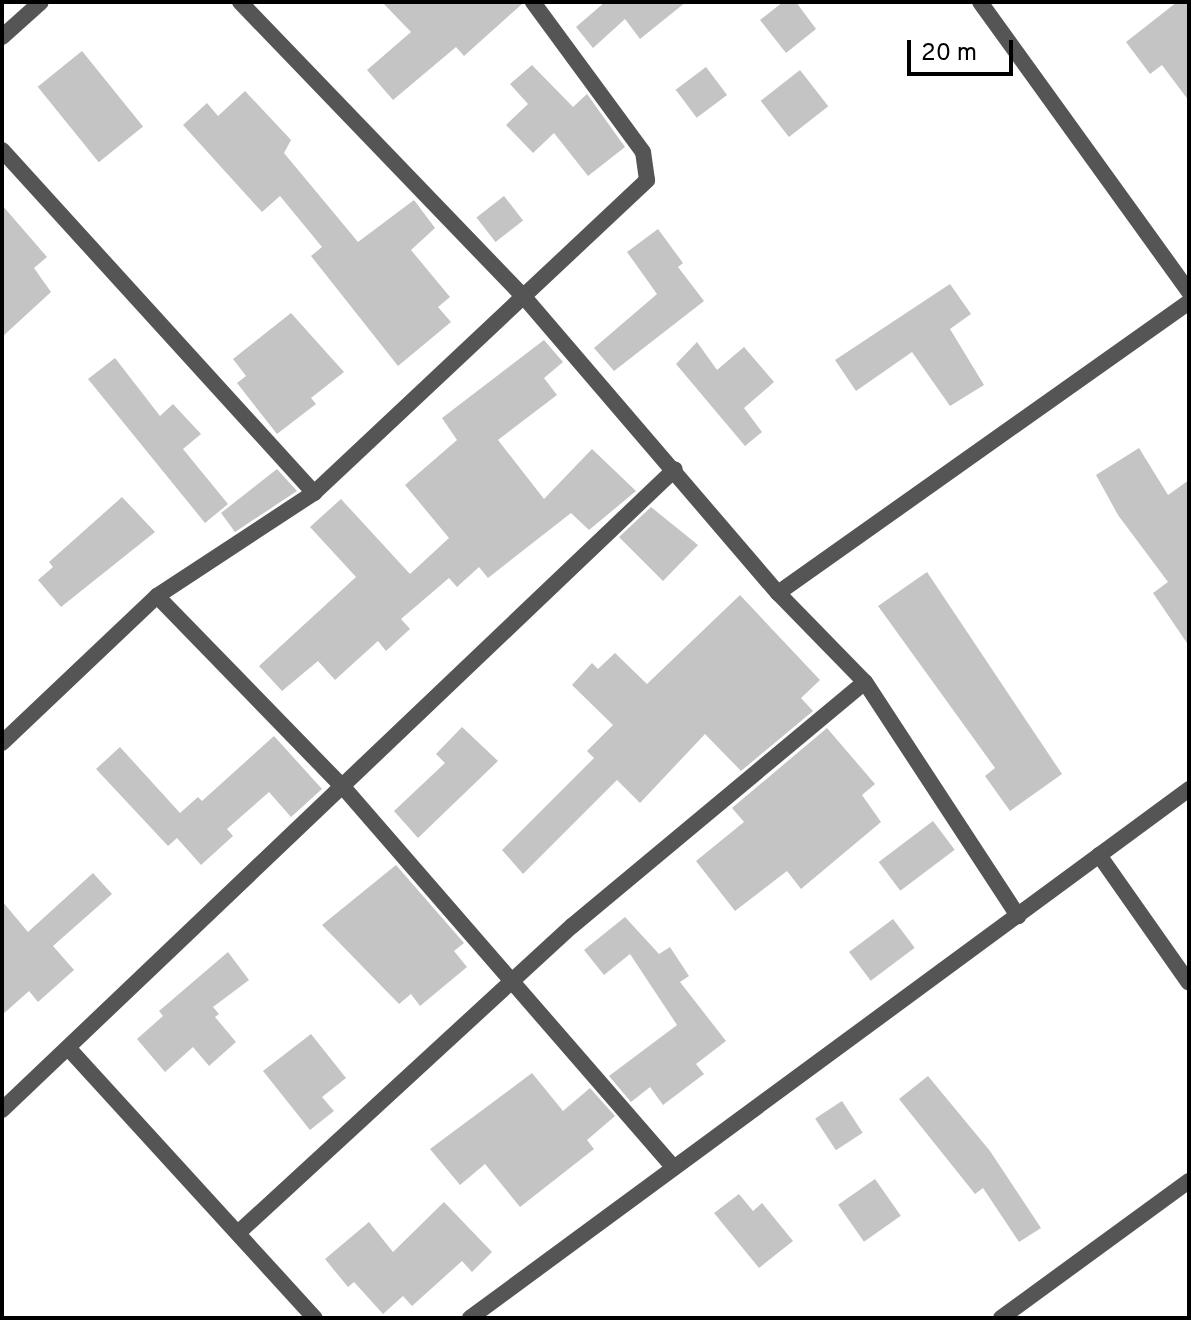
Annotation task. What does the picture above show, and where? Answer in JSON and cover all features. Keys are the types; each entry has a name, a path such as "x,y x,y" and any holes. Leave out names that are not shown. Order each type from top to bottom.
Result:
{"street":[{"path":"2,37 41,2"},
{"path":"240,2 525,298 675,469 778,593 865,682 1018,916"},
{"path":"2,743 157,596 314,493 525,298 647,180 649,169 643,152 599,87 533,2"},
{"path":"980,2 1189,292"},
{"path":"2,150 314,493"},
{"path":"778,593 1189,302"},
{"path":"2,1110 70,1050 675,469"},
{"path":"157,596 344,788 674,1168"},
{"path":"238,1233 513,984 572,926 865,682"},
{"path":"470,1318 1189,789"},
{"path":"1099,855 1189,983"},
{"path":"70,1050 315,1318"},
{"path":"1001,1318 1189,1181"}],"building":[{"path":"382,2 522,4 464,56 456,47 393,100 367,70 411,32"},
{"path":"605,2 686,2 640,39 625,19 593,48 576,27"},
{"path":"783,2 796,2 816,29 786,53 760,20"},
{"path":"1177,2 1189,2 1189,101 1162,65 1150,74 1126,42"},
{"path":"82,51 143,126 99,162 38,87"},
{"path":"532,65 573,107 587,94 625,147 588,176 554,133 533,153 506,125 528,104 510,84"},
{"path":"706,67 727,95 697,118 676,90"},
{"path":"800,70 828,106 789,137 761,101"},
{"path":"245,91 291,140 284,153 358,242 414,200 435,228 411,250 450,297 438,307 451,322 398,366 311,256 322,247 280,196 262,212 183,125 207,103 218,116"},
{"path":"504,196 523,220 496,242 476,218"},
{"path":"2,205 47,257 34,268 51,292 2,337"},
{"path":"658,229 683,263 678,267 704,301 614,371 594,348 657,294 627,252"},
{"path":"950,284 971,314 950,329 984,385 950,406 912,352 856,391 835,360"},
{"path":"291,313 344,372 311,398 316,404 277,434 237,383 246,376 233,359"},
{"path":"544,340 563,362 544,378 557,395 498,440 544,499 592,449 636,491 589,530 571,513 488,578 479,567 457,587 449,578 401,619 410,629 386,651 378,641 335,680 318,661 282,691 259,666 356,577 310,527 341,499 410,574 449,538 405,485 457,440 442,418"},
{"path":"697,342 717,370 744,347 774,382 744,408 762,432 745,446 676,364"},
{"path":"115,358 160,416 173,404 201,434 183,449 228,504 205,523 88,379"},
{"path":"1139,448 1168,495 1189,480 1189,646 1153,593 1168,582 1118,515 1096,475"},
{"path":"277,469 297,491 235,532 221,513"},
{"path":"122,497 155,532 61,607 38,580 53,567 49,562"},
{"path":"651,507 698,545 663,581 619,537"},
{"path":"927,572 1062,774 1010,811 985,776 995,768 878,606"},
{"path":"740,595 820,680 801,698 813,711 741,771 705,734 640,803 617,780 523,874 502,850 594,758 587,751 613,725 572,685 592,663 598,669 615,653 647,684"},
{"path":"462,727 498,761 418,838 394,811 445,763 436,754"},
{"path":"827,728 875,784 862,795 881,822 801,889 787,871 735,911 696,861 744,822 732,808"},
{"path":"274,736 322,789 291,817 269,792 227,829 233,836 201,865 177,838 168,846 96,769 120,747 180,813 198,797 202,801"},
{"path":"933,821 955,850 900,891 879,862"},
{"path":"396,865 464,943 454,951 467,967 420,1006 411,994 399,1004 322,925"},
{"path":"93,873 112,894 53,946 74,970 38,1002 29,991 2,1015 2,901 28,932"},
{"path":"625,917 659,954 670,947 689,976 680,982 726,1041 696,1064 704,1074 663,1105 650,1087 631,1102 609,1076 677,1025 630,954 604,975 584,950"},
{"path":"893,919 915,948 871,981 849,952"},
{"path":"228,952 249,980 213,1007 219,1014 215,1017 236,1042 209,1066 193,1047 165,1072 137,1039 163,1016 159,1011"},
{"path":"311,1034 346,1078 322,1097 334,1111 310,1130 263,1071"},
{"path":"532,1073 563,1111 590,1088 615,1116 587,1140 594,1149 520,1207 485,1164 460,1185 430,1149"},
{"path":"928,1076 990,1151 1041,1228 1019,1242 983,1188 975,1194 899,1099"},
{"path":"842,1101 863,1133 836,1150 815,1118"},
{"path":"875,1179 901,1216 864,1242 838,1205"},
{"path":"739,1194 753,1211 762,1203 793,1241 759,1268 714,1213"},
{"path":"444,1202 492,1252 472,1272 462,1261 412,1306 403,1296 383,1314 354,1282 348,1287 325,1259 369,1222 393,1252"}]}
